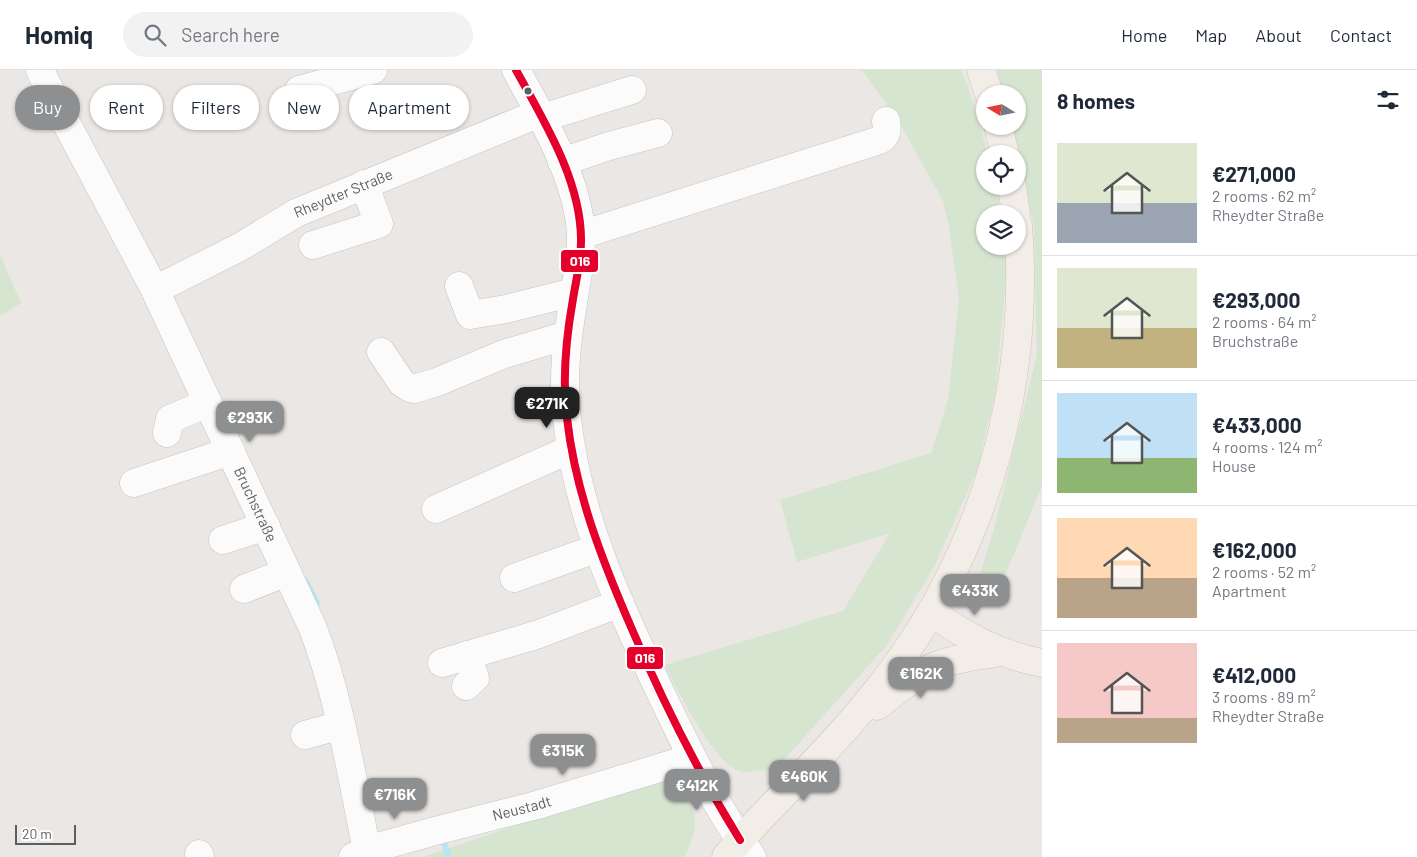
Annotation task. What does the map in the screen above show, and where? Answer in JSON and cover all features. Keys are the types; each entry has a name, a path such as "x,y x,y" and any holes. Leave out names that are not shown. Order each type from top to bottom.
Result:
{"main road":[{"path":"981,70 986,85"},
{"path":"739,851 891,672 931,612 958,558 976,517 999,444 1005,418 1014,368 1020,310 1020,255"},
{"path":"931,612 963,633 1002,652 1042,663"},
{"path":"838,736 911,680 930,669 940,664 961,659 1002,652"}],"street":[{"name":"Bruchstraße","path":"40,70 62,117 156,290 312,626 327,665 341,726 360,854"},
{"path":"318,85 373,70"},
{"path":"516,70 562,162 576,206 581,235 567,341 565,388 571,449 586,512 620,603 692,758 716,802 739,851"},
{"name":"Rheydter Straße","path":"156,290 240,247 296,213 539,113 628,85"},
{"path":"581,235 877,141 882,139 887,132 886,121"},
{"path":"562,162 609,146 658,133"},
{"path":"313,245 379,224 364,184"},
{"path":"460,286 470,315 574,292"},
{"path":"381,352 402,383 414,389 504,354 567,341"},
{"path":"434,399 497,369 567,341"},
{"path":"167,433 170,419 208,403"},
{"path":"436,509 571,449"},
{"path":"134,483 230,451"},
{"path":"223,540 266,526"},
{"path":"514,578 598,548"},
{"path":"244,589 287,572"},
{"path":"466,686 475,678 454,659 539,634 620,603"},
{"path":"305,735 341,726"},
{"name":"Neustadt","path":"360,854 440,830 536,805 692,758"}],"green space":[{"path":"862,70 961,70 976,114 976,135 982,135 985,145 976,145 976,195 997,195 999,205 976,205 976,255 1006,255 1007,267 995,396 979,465 935,565 887,645 773,772 765,770 743,772 729,765 708,741 687,707 665,665 843,611 890,533 797,562 780,500 931,453 948,400 959,299 949,227 943,201 898,120"},
{"path":"997,70 1042,70 1042,486 994,602 974,594 994,529 1037,355 1034,226 1026,193 1026,145 1015,145 1012,135 1026,135 1026,85 1000,85"},
{"path":"0,255 21,303 0,316"},
{"path":"660,776 680,784 695,817 694,833 685,857 423,857"}],"waterway":[{"path":"305,580 317,603"},
{"path":"444,843 449,857"}],"transit line":[{"name":"016","path":"516,70 559,153 568,175 580,219 580,256 568,329 565,388 571,445 583,499 600,551 655,682 695,762 740,840"}]}
